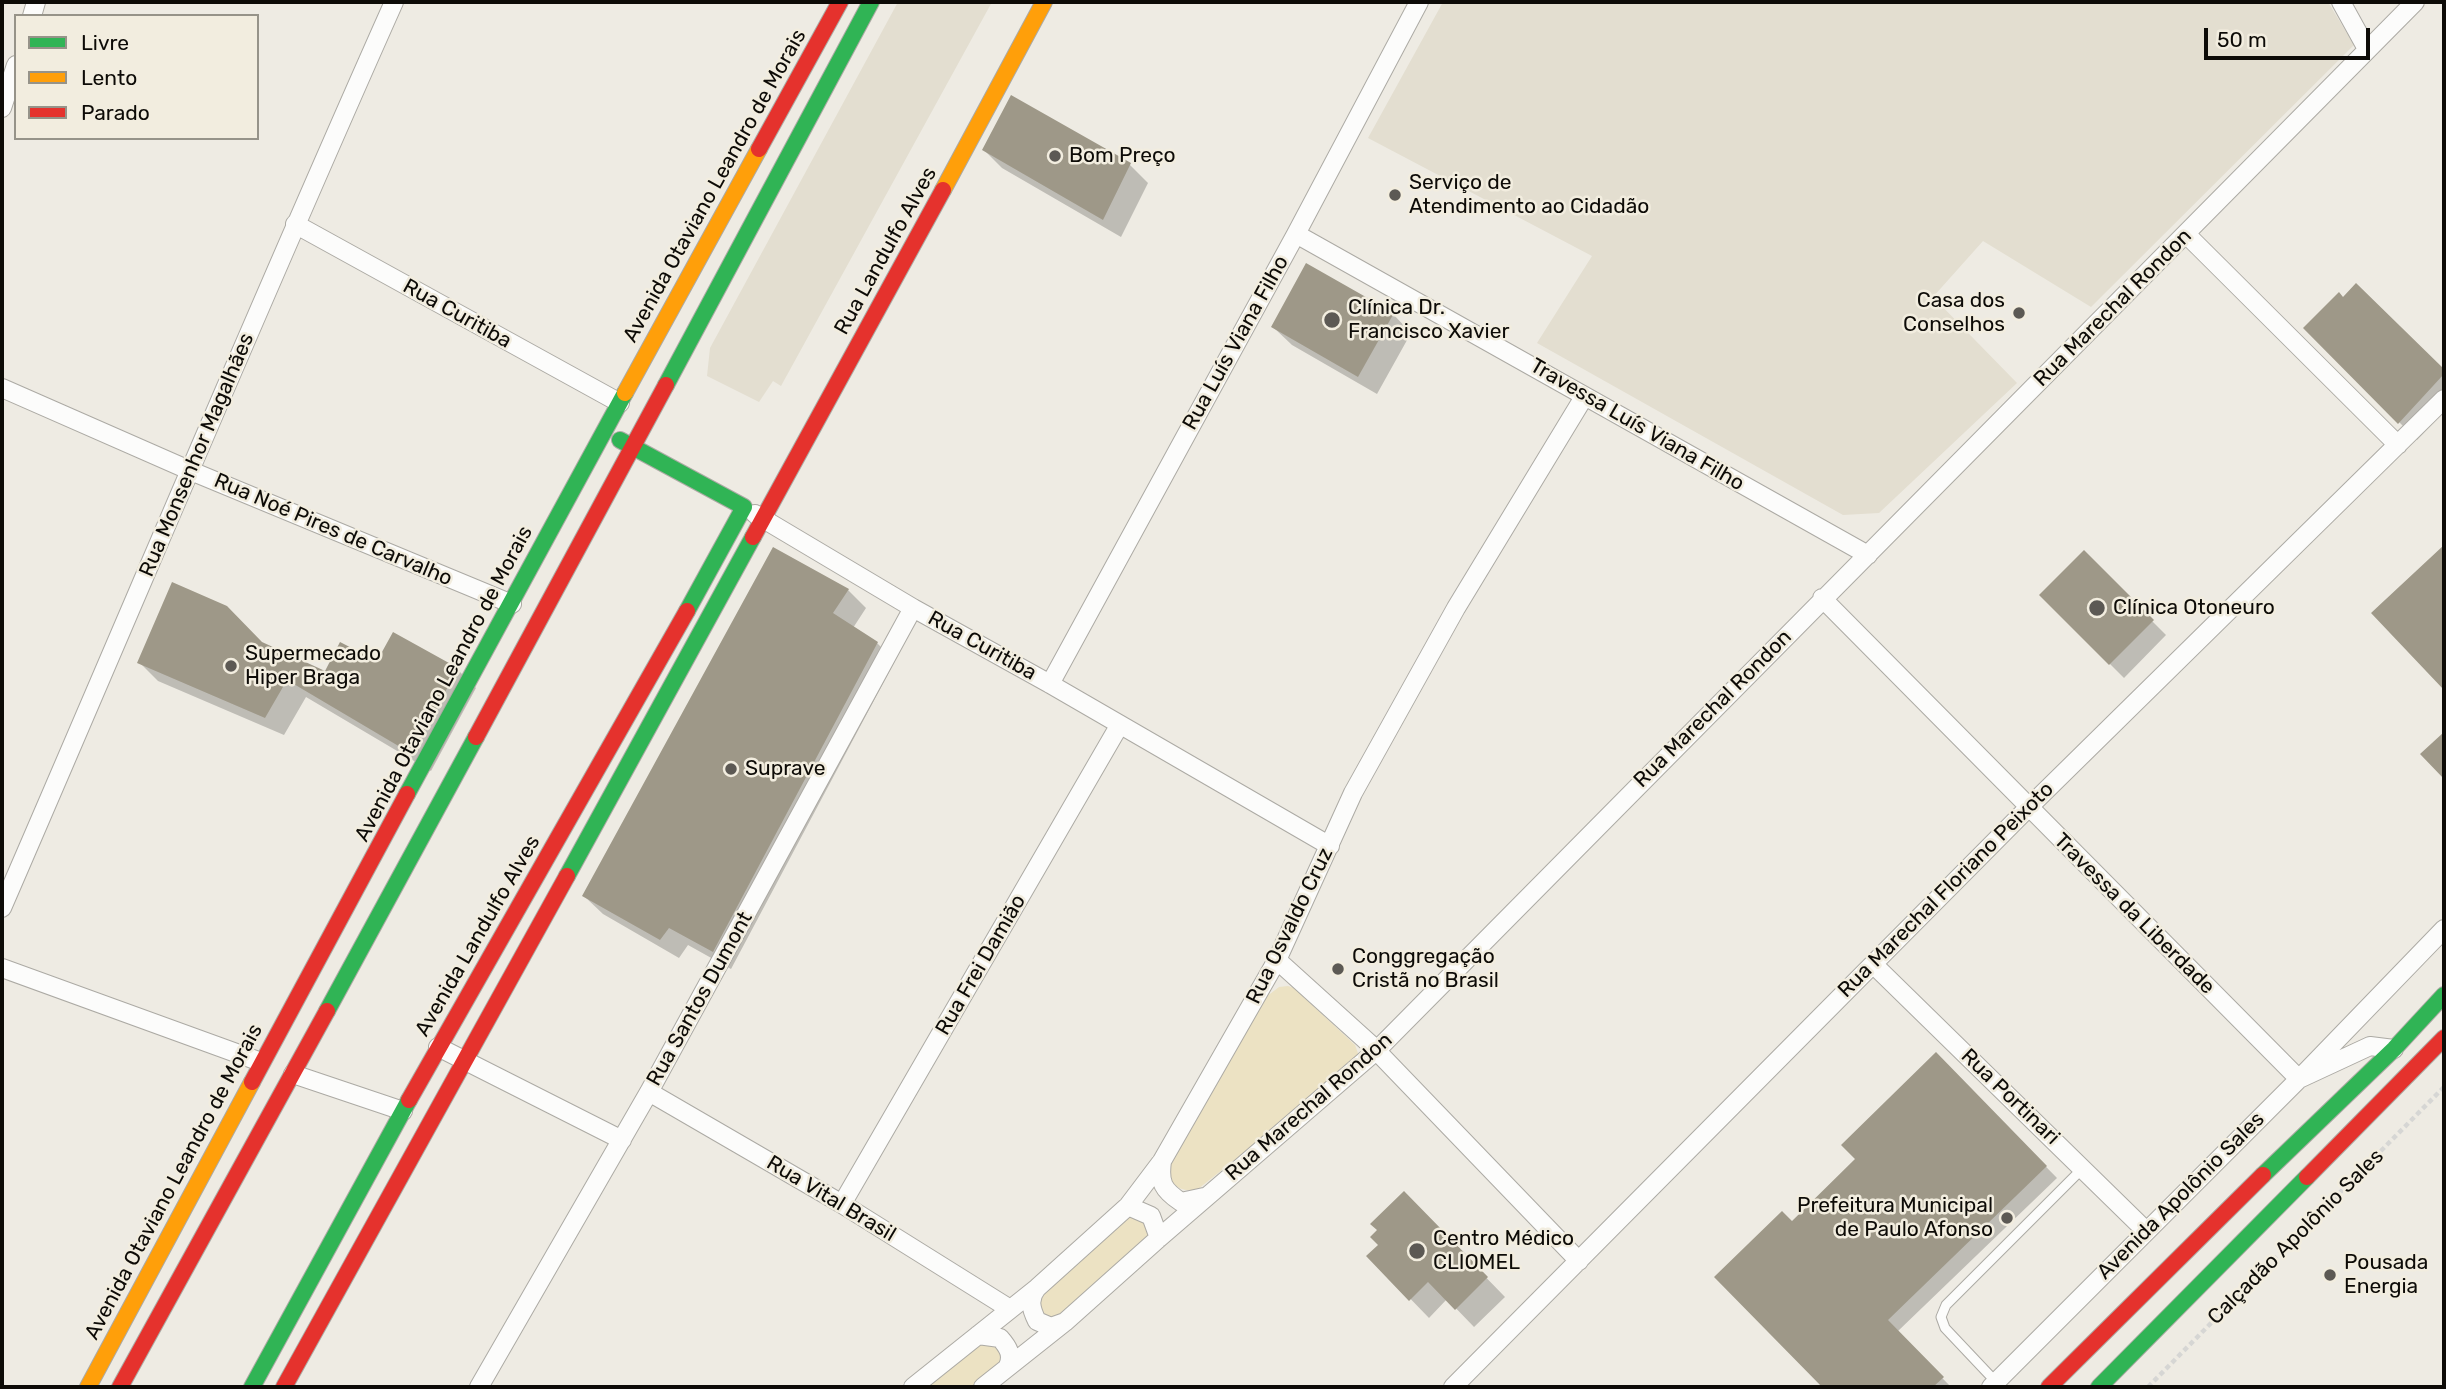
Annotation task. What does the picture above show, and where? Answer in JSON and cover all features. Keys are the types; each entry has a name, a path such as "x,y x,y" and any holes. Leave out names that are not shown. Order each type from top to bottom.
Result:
{"street":[{"name":"Rua Monsenhor Magalhães","path":"2,908 295,224 394,2"},
{"name":"Avenida Otaviano Leandro de Morais","path":"88,1387 261,1062 840,2"},
{"path":"120,1387 633,447 871,2"},
{"name":"Rua Landulfo Alves","path":"762,519 925,225 1044,2"},
{"name":"Rua Luís Viana Filho","path":"1049,684 1296,234 1419,2"},
{"path":"2341,2 2367,49"},
{"name":"Rua Marechal Rondon","path":"985,1387 1065,1322 1376,1051 2415,2"},
{"path":"2,108 14,71"},
{"path":"748,169 774,184"},
{"name":"Rua Curitiba","path":"295,224 620,403"},
{"name":"Travessa Luís Viana Filho","path":"1296,234 1868,555"},
{"path":"2186,234 2399,445"},
{"name":"Rua Noé Pires de Carvalho","path":"2,388 191,471 512,604"},
{"name":"Rua Osvaldo Cruz","path":"913,1387 1037,1288 1128,1206 1162,1161 1277,960 1353,793 1456,608 1584,397"},
{"name":"Rua Marechal Floriano Peixoto","path":"1453,1387 2028,808 2444,399"},
{"name":"Rua Curitiba","path":"604,431 744,507 913,608 1330,846"},
{"name":"Avenida Landulfo Alves","path":"252,1387 438,1048 645,688 744,507"},
{"path":"284,1387 762,519"},
{"name":"Travessa da Liberdade","path":"1822,598 2299,1079"},
{"name":"Rua Santos Dumont","path":"479,1387 649,1092 913,608"},
{"name":"Rua Frei Damião","path":"842,1204 1119,726"},
{"path":"399,813 426,828"},
{"path":"2299,1079 2444,929"},
{"path":"1277,960 1376,1051 1578,1261"},
{"name":"Rua Portinari","path":"1873,964 2146,1231"},
{"path":"2,968 261,1062"},
{"name":"Avenida Apolônio Sales","path":"2049,1387 2198,1238 2395,1049 2444,995"},
{"path":"2099,1387 2444,1038"},
{"name":"Avenida Apolônio Sales","path":"1994,1385 2299,1079 2370,1046 2395,1049"},
{"path":"438,1048 622,1140"},
{"path":"293,1073 403,1111"},
{"name":"Rua Vital Brasil","path":"649,1092 842,1204 1010,1309"},
{"path":"1162,1161 1160,1175 1167,1192 1181,1202 1208,1196"},
{"path":"1128,1206 1151,1216 1159,1238"},
{"path":"1037,1288 1032,1295 1031,1309 1037,1321 1051,1327 1065,1322"},
{"path":"978,1335 1000,1338 1008,1348 1008,1366"}],"lane":[{"path":"1994,1385 1945,1328 1941,1317 1946,1305 2082,1168"}],"path":[{"name":"Calçadão Apolônio Sales","path":"2148,1387 2444,1087"}],"shaded area":[{"path":"898,2 992,2 781,386 773,381 759,402 707,376 710,348"},
{"path":"1443,2 2328,2 2354,45 2091,307 1983,241 1933,297 2017,383 1879,513 1843,515 1537,343 1592,256 1368,138"},
{"path":"1279,987 1294,988 1355,1045 1359,1056 1352,1067 1198,1189 1181,1189 1173,1183 1166,1166 1266,997"},
{"path":"1126,1213 1144,1217 1151,1235 1059,1316 1053,1318 1042,1314 1034,1295"},
{"path":"981,1335 1011,1351 986,1387 916,1387"}],"building":[{"name":"Bom Preço","path":"1011,95 1131,163 1103,220 982,150"},
{"name":"Clínica Dr. Francisco Xavier","path":"1306,263 1394,313 1358,377 1271,327"},
{"path":"2356,283 2444,369 2444,374 2398,424 2303,328 2339,292 2343,297"},
{"path":"2444,545 2444,690 2371,613"},
{"name":"Suprave","path":"773,547 849,589 833,613 878,642 713,952 669,928 660,940 582,896"},
{"name":"Clínica Otoneuro","path":"2084,550 2154,620 2109,665 2039,595"},
{"name":"Supermecado Hiper Braga","path":"172,582 227,606 262,642 325,671 340,642 377,661 393,632 458,668 412,754 287,680 265,718 137,663"},
{"path":"2444,732 2444,779 2420,754"},
{"path":"1936,1052 2047,1166 1888,1320 1944,1377 1933,1387 1822,1387 1714,1277 1782,1211 1792,1221 1855,1159 1841,1145"},
{"name":"Centro Médico CLIOMEL","path":"1404,1191 1488,1277 1455,1310 1428,1282 1409,1301 1366,1256 1378,1245 1370,1237 1377,1230 1370,1224"}],"traffic: fast":[{"path":"666,385 871,2"},
{"path":"407,794 625,393"},
{"path":"620,440 744,507 687,611"},
{"path":"567,876 753,537"},
{"path":"327,1011 476,737"},
{"path":"2263,1175 2394,1049 2444,995"},
{"path":"252,1387 409,1100"},
{"path":"2099,1387 2307,1177"}],"traffic: slow":[{"path":"943,190 1044,2"},
{"path":"625,393 759,149"},
{"path":"88,1387 252,1082"}],"traffic: jam":[{"path":"759,149 840,2"},
{"path":"753,537 943,190"},
{"path":"476,737 666,385"},
{"path":"409,1100 687,611"},
{"path":"252,1082 407,794"},
{"path":"284,1387 567,876"},
{"path":"120,1387 327,1011"},
{"path":"2307,1177 2444,1038"},
{"path":"2049,1387 2263,1175"}],"place":[{"name":"Bom Preço","path":"1055,156"},
{"name":"Serviço de Atendimento ao Cidadão","path":"1395,195"},
{"name":"Casa dos Conselhos","path":"2019,313"},
{"name":"Clínica Dr. Francisco Xavier","path":"1332,320"},
{"name":"Clínica Otoneuro","path":"2097,608"},
{"name":"Supermecado Hiper Braga","path":"231,666"},
{"name":"Suprave","path":"731,769"},
{"name":"Conggregação Cristã no Brasil","path":"1338,969"},
{"name":"Prefeitura Municipal de Paulo Afonso","path":"2007,1218"},
{"name":"Centro Médico CLIOMEL","path":"1417,1251"},
{"name":"Pousada Energia","path":"2330,1275"}]}
